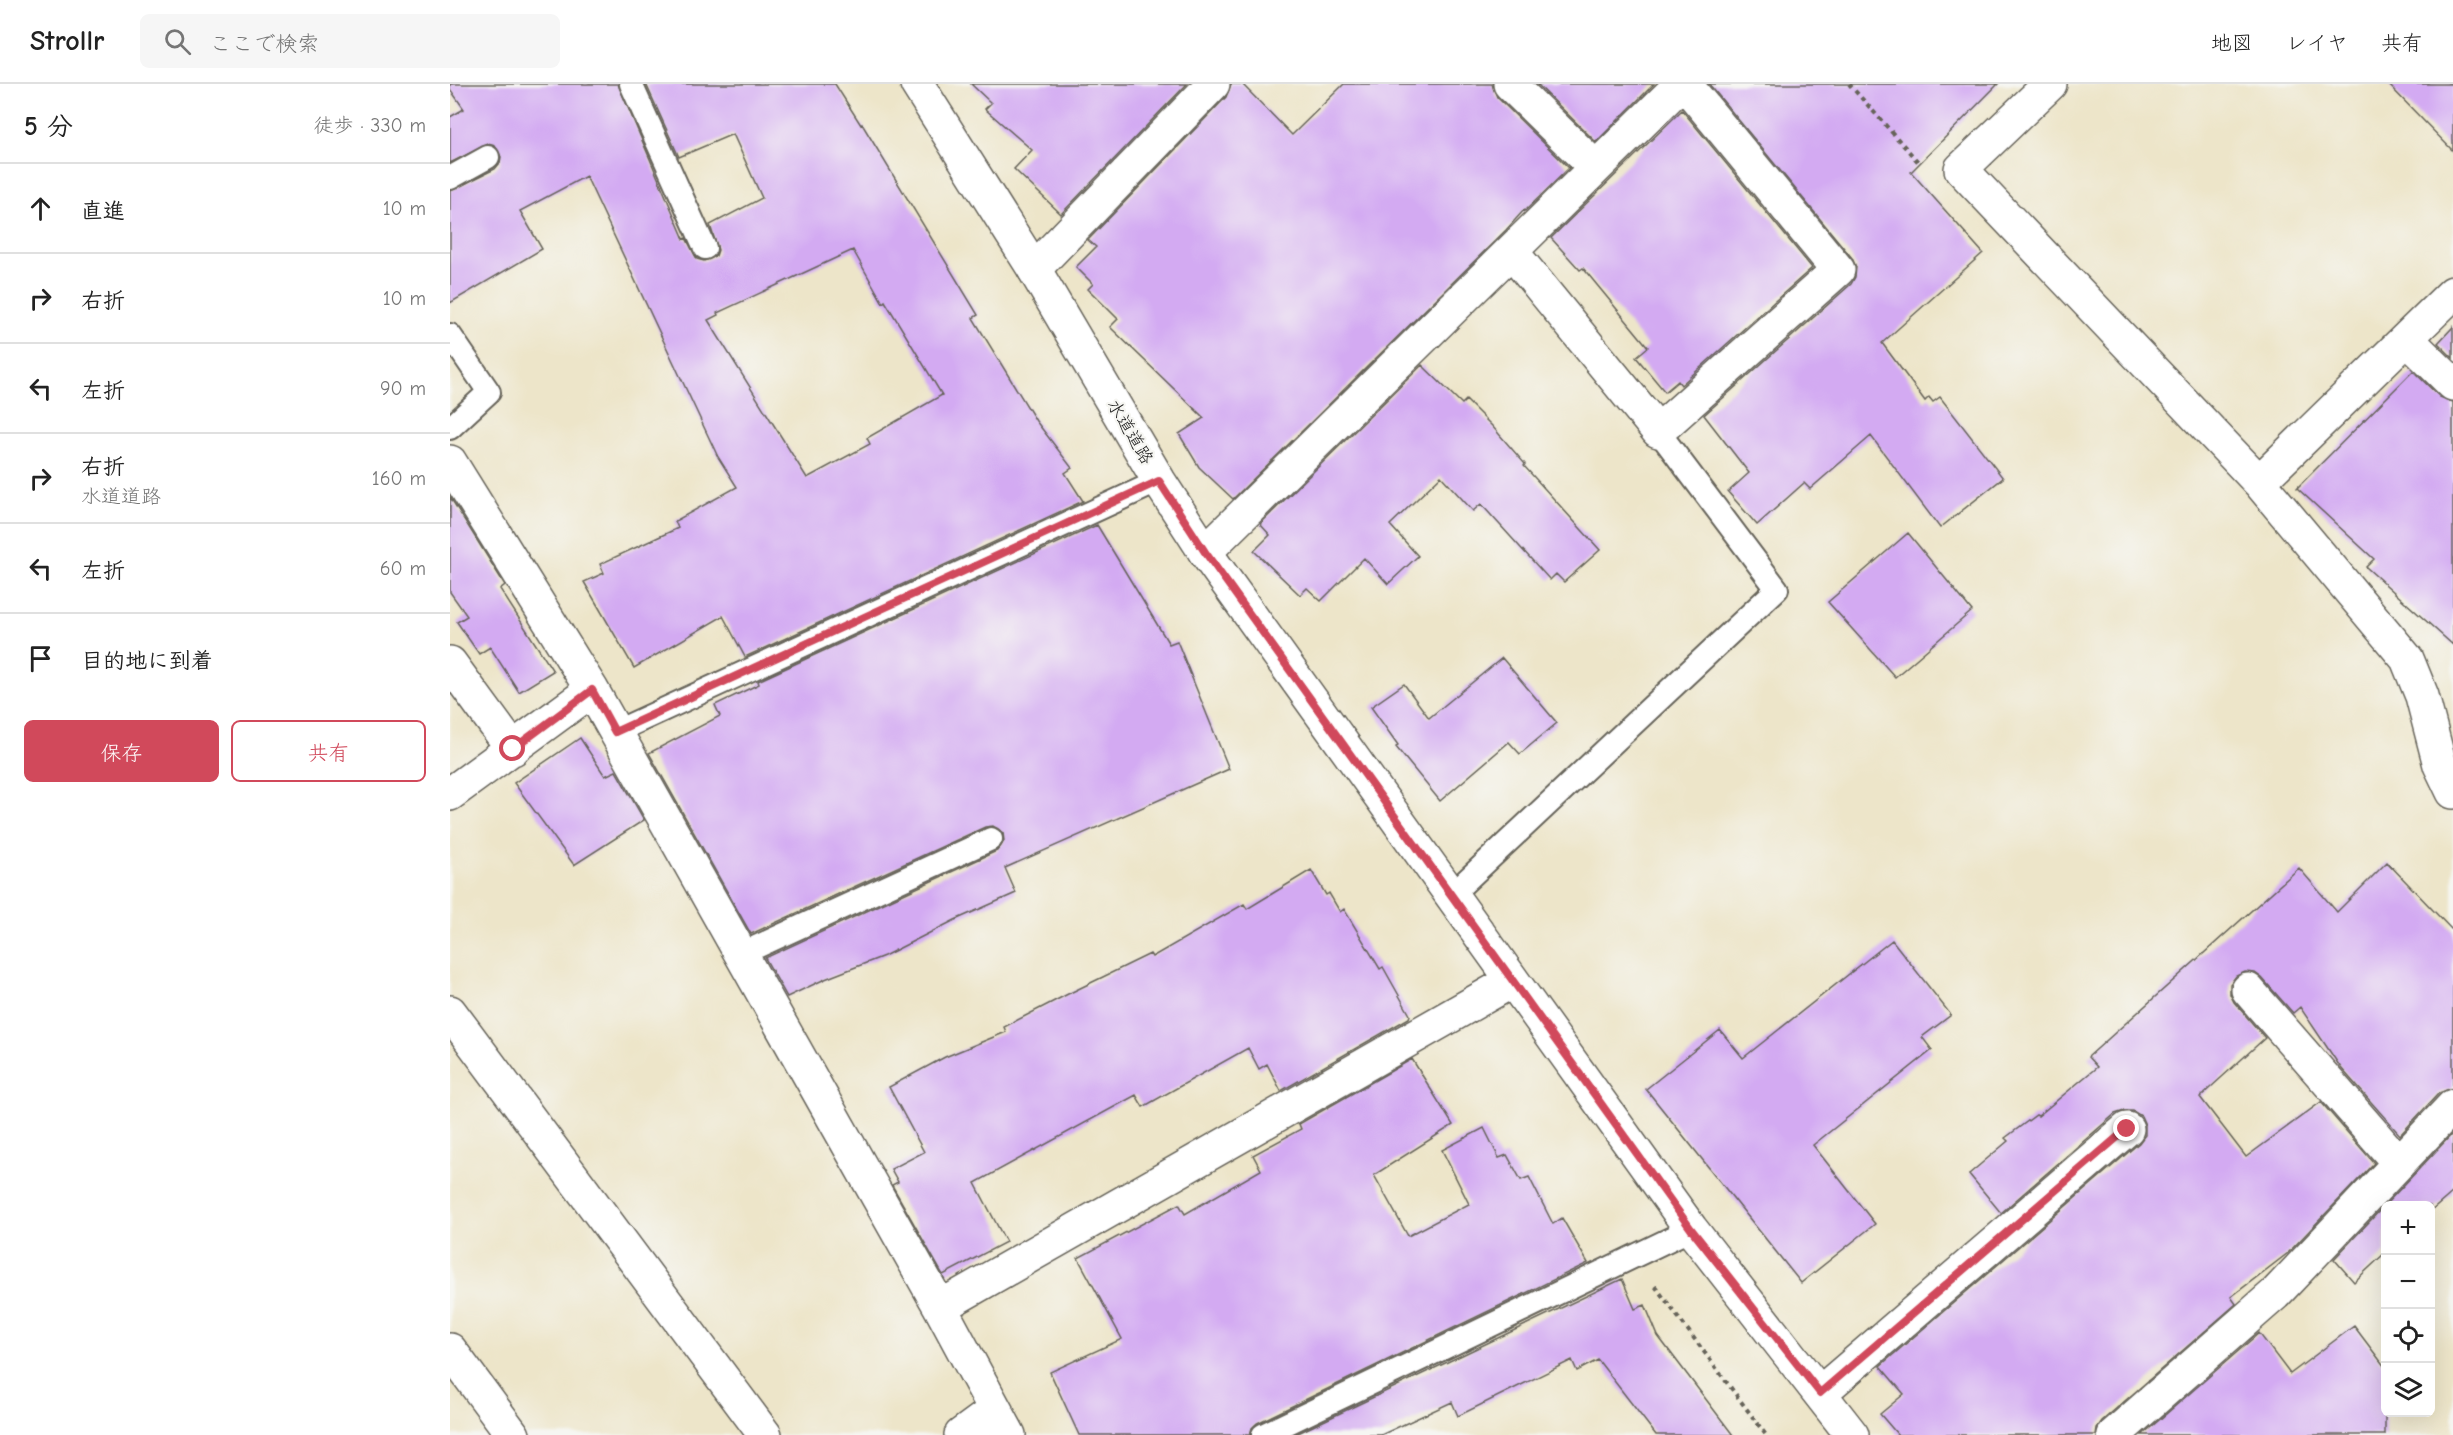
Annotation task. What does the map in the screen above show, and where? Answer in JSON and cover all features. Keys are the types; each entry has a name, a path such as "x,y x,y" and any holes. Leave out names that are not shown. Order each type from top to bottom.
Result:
{"street":[{"name":"水道道路","path":"917,84 1034,269 1159,481 1205,552 1691,1229 1852,1435"},
{"path":"1034,269 1213,84"},
{"path":"1510,84 1595,167"},
{"path":"1205,552 1595,167 1683,84 1838,270 1658,431 1511,251"},
{"path":"2050,84 1961,169 2259,483 2407,658 2422,696 2440,765 2453,792"},
{"path":"2259,483 2453,293"},
{"path":"2407,339 2453,384"},
{"path":"450,462 592,690 940,1307 1002,1423 961,1435"},
{"path":"450,663 513,749"},
{"path":"450,794 592,690"},
{"path":"940,1307 1512,981"},
{"path":"2248,990 2398,1162"},
{"path":"450,1011 765,1435"},
{"path":"2114,1435 2275,1294 2453,1106"},
{"path":"1820,1393 2127,1129"},
{"path":"450,1350 513,1435"}],"lane":[{"path":"631,84 705,248"},
{"path":"450,178 488,157"},
{"path":"450,334 489,392 450,428"},
{"path":"1450,895 1777,589 1658,431"},
{"path":"615,732 1159,481"},
{"path":"741,954 991,839"},
{"path":"1263,1435 1691,1229"}],"path":[{"path":"1849,84 1942,189 1961,169"},
{"path":"1633,1257 1766,1435"}],"building":[{"path":"450,84 618,84 684,239 686,238 697,259 704,261 716,256 718,250 710,225 762,198 733,134 679,157 646,84 835,84 862,124 978,315 973,318 1036,421 1072,468 1065,473 1083,501 745,657 723,616 634,668 584,582 604,573 600,564 678,528 675,521 737,487 718,457 586,176 520,211 542,249 450,303 450,191 495,169 501,157 495,146 488,144 450,163 450,117 464,109 450,89","holes":["853,250 883,303 885,301 942,395 867,438 870,444 807,478 708,320 718,315 717,313"]},
{"path":"971,84 1187,84 1061,214 1014,169 1032,150 985,109 991,103"},
{"path":"1231,84 1242,84 1292,135 1344,84 1492,84 1497,97 1569,168 1233,499 1199,467 1179,434 1204,418 1110,327 1118,319 1088,289 1093,284 1076,267 1096,247 1088,240 1226,97"},
{"path":"1537,84 1654,84 1596,142"},
{"path":"1709,84 1998,84 1911,172 1983,253 1882,343 1925,401 1929,397 1933,402 1940,397 2003,478 1940,528 1871,436 1810,489 1804,483 1757,525 1728,492 1749,473 1704,415 1851,284 1855,277 1856,267 1852,258"},
{"path":"2388,84 2453,84 2453,151"},
{"path":"1682,110 1812,268 1681,385 1678,381 1665,392 1636,357 1648,347 1583,268 1580,270 1551,238"},
{"path":"2453,327 2453,358 2438,343"},
{"path":"1422,365 1462,404 1466,400 1492,426 1525,464 1524,466 1600,550 1564,582 1556,574 1550,580 1481,504 1473,511 1441,476 1390,525 1418,556 1388,584 1364,558 1321,601 1307,588 1300,595 1254,551 1270,535 1260,524"},
{"path":"2413,371 2440,397 2453,402 2453,645 2366,567 2374,559 2297,488"},
{"path":"450,497 505,585 500,589 553,671 519,692 490,647 479,654 457,622 467,616 450,592"},
{"path":"1097,525 1169,644 1177,641 1229,769 1005,868 1016,893 955,920 884,956 787,997 765,958 997,851 1004,841 1003,833 993,826 985,827 751,934 649,753 720,716 715,705 759,684 758,681"},
{"path":"1908,533 1972,611 1895,677 1828,602"},
{"path":"1502,658 1557,723 1520,754 1509,742 1440,801 1396,747 1398,745 1371,707 1404,684 1429,718"},
{"path":"580,738 605,776 616,771 644,820 574,865 514,783"},
{"path":"2387,862 2453,931 2453,1088 2439,1093 2400,1135 2341,1068 2300,1007 2293,1013 2255,973 2245,972 2236,976 2230,984 2230,994 2234,1002 2265,1038 2200,1097 2246,1157 2321,1102 2374,1163 2288,1253 2231,1297 2236,1304 2102,1421 2097,1428 2096,1435 1898,1435 1880,1414 1904,1394 1880,1366 2139,1143 2145,1135 2145,1125 2141,1116 2133,1111 2115,1114 2001,1213 1969,1174 2008,1141 2005,1138 2036,1115 2038,1116 2097,1067 2088,1057 2299,868 2337,912"},
{"path":"1311,870 1326,895 1329,893 1340,912 1344,909 1380,969 1383,967 1410,1015 1409,1018 1281,1091 1267,1064 1259,1069 1248,1048 1143,1107 1136,1095 975,1183 1006,1242 943,1275 892,1185 898,1182 891,1169 924,1152 889,1087 945,1057 1006,1032 1004,1027 1068,994 1150,954 1152,957 1244,904 1247,909"},
{"path":"1892,940 1951,1015 1922,1037 1932,1050 1813,1145 1875,1224 1801,1283 1646,1089 1720,1030 1743,1058"},
{"path":"1412,1059 1453,1125 1374,1175 1408,1236 1469,1204 1442,1150 1484,1128 1499,1158 1507,1155 1521,1180 1529,1177 1553,1224 1562,1218 1588,1263 1257,1423 1250,1435 1079,1435 1050,1372 1122,1339 1078,1258 1179,1204 1185,1214 1261,1170 1253,1155 1301,1129 1299,1124"},
{"path":"2453,1133 2453,1192 2435,1208 2435,1201 2389,1201"},
{"path":"2381,1209 2381,1257 2354,1282 2334,1259"},
{"path":"1622,1279 1635,1309 1645,1305 1658,1336 1733,1435 1656,1435 1598,1360 1577,1371 1572,1360 1458,1416 1452,1402 1381,1435 1294,1435"},
{"path":"2354,1326 2381,1362 2381,1417 2385,1417 2385,1435 2142,1435 2259,1333 2290,1374"}],"route":[{"path":"513,749 592,690 615,732 1159,481 1205,552 1691,1229 1820,1393 2127,1129"}]}
